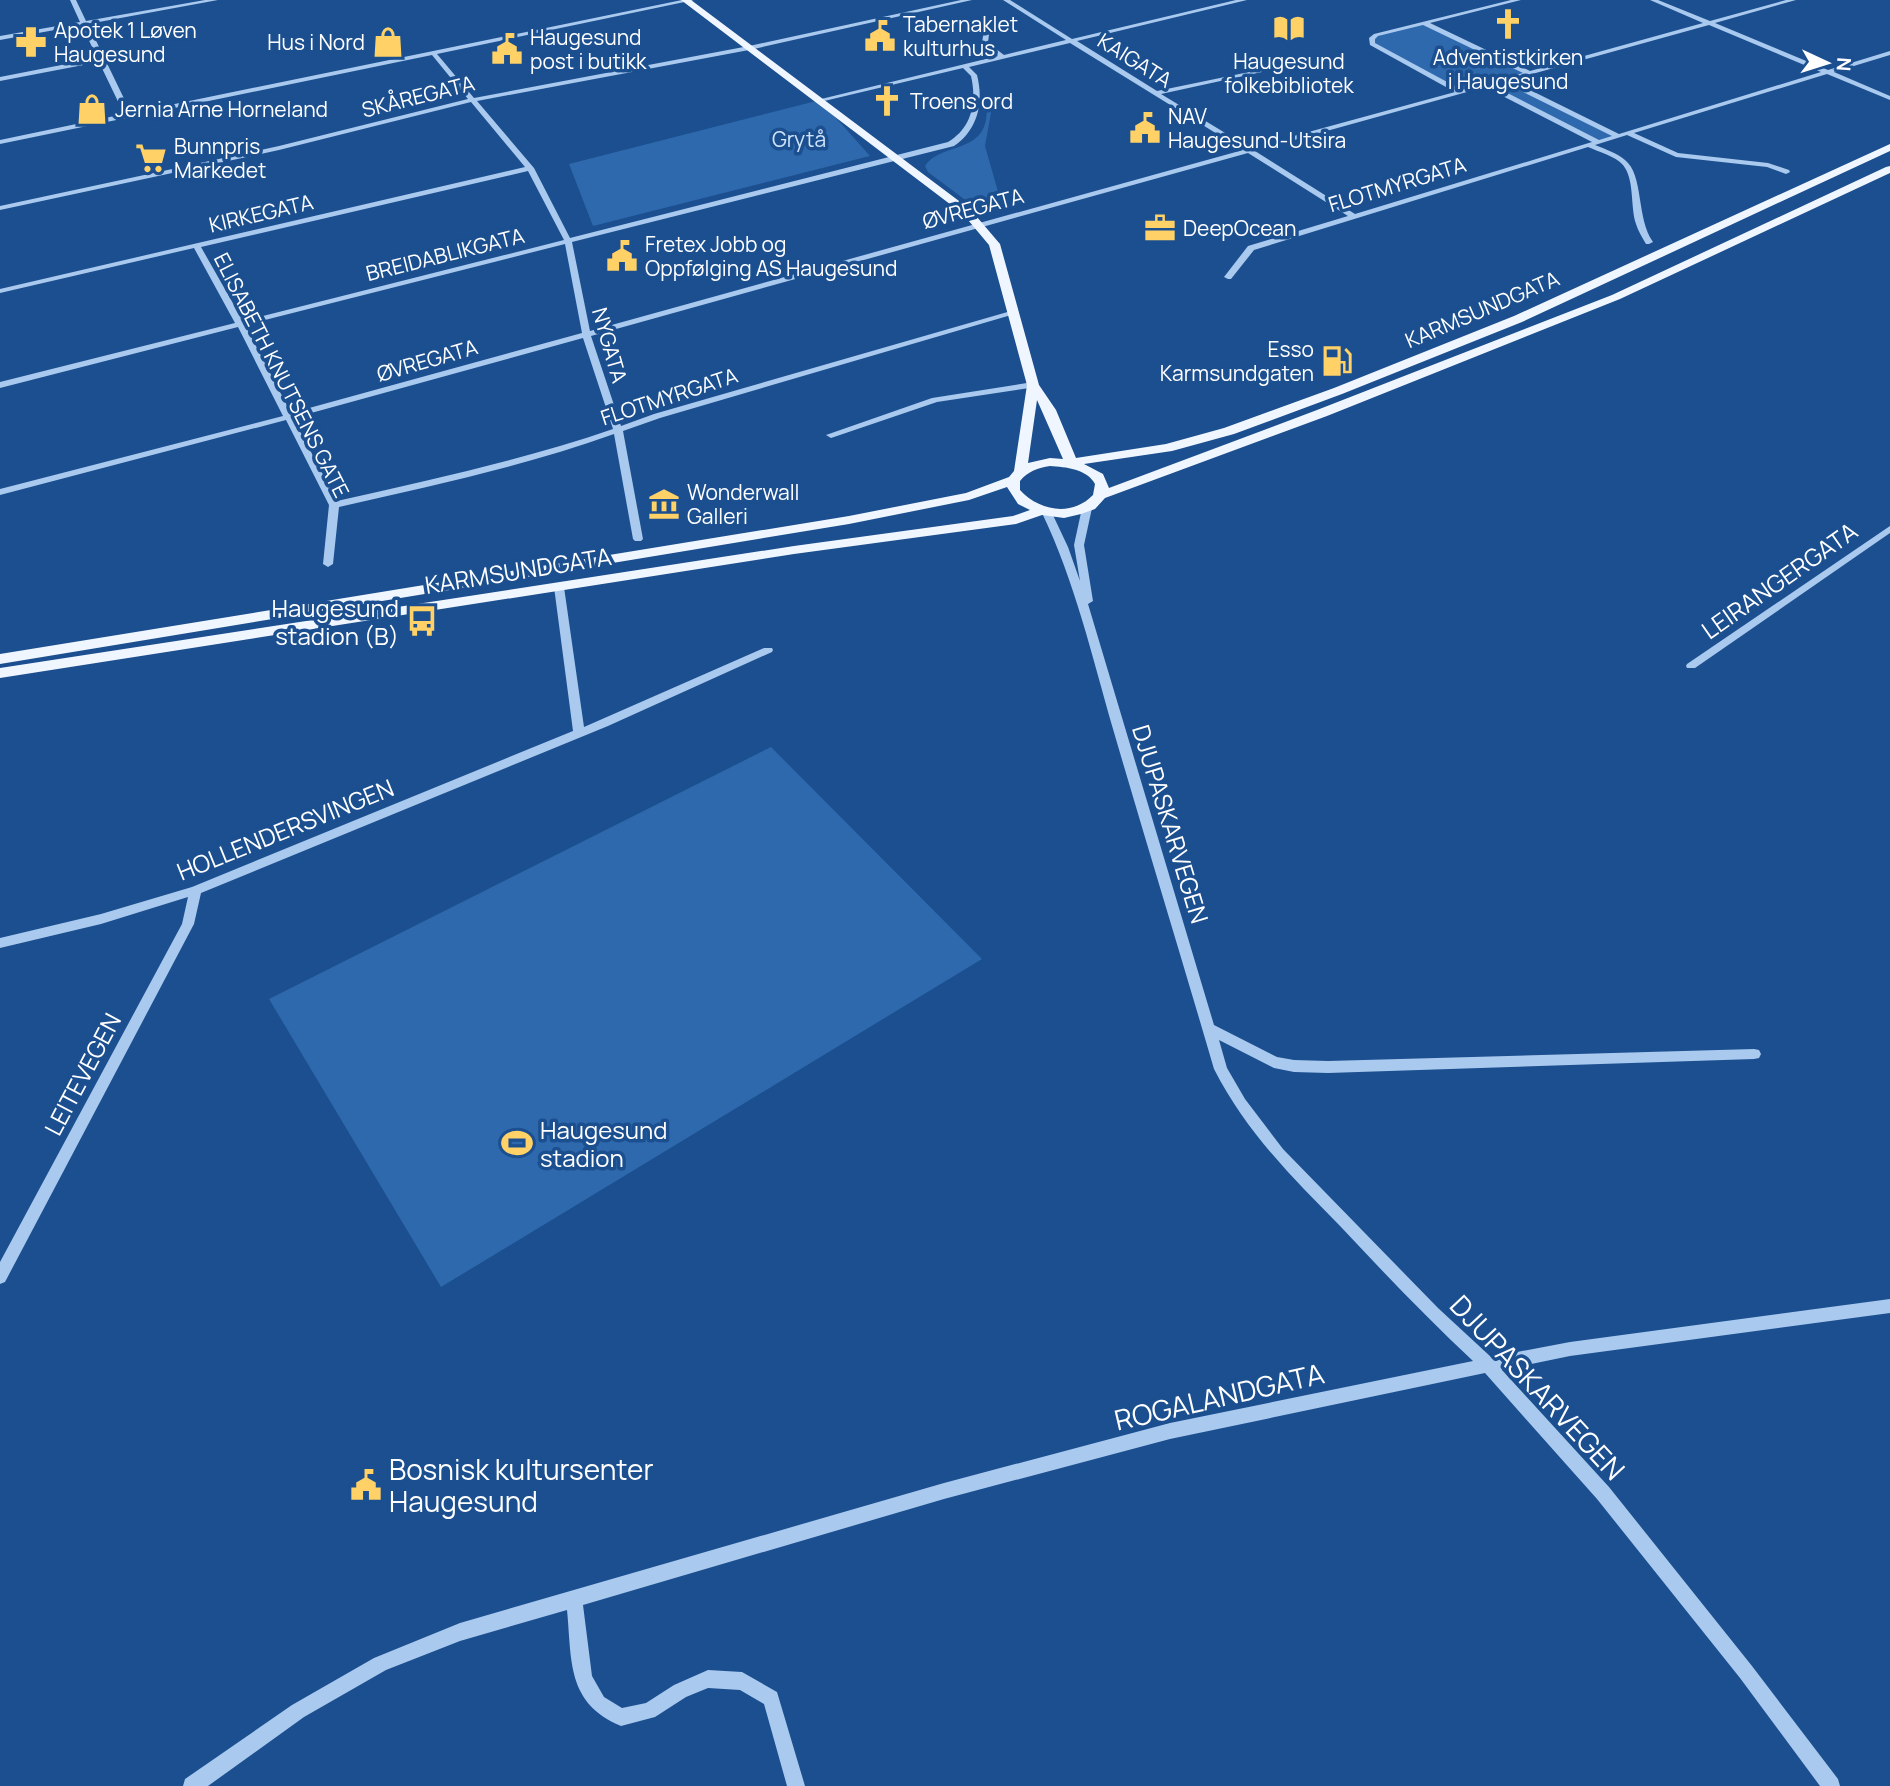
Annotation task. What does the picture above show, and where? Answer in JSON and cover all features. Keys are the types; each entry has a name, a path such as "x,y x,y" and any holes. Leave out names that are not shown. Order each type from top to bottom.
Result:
{"main road":[{"path":"688,0 748,48 898,158 980,225 994,244 1033,385 1050,410 1072,462"},
{"name":"KARMSUNDGATA","path":"1072,462 1178,445 1229,431 1327,396 1518,319 1890,147"},
{"name":"KARMSUNDGATA","path":"1101,495 1225,450 1616,297 1890,169"},
{"path":"1016,475 1042,461 1072,462 1097,475 1102,485 1101,495 1087,508 1066,514 1045,512 1018,498 1013,489 1033,385"},
{"name":"KARMSUNDGATA","path":"0,659 849,520 970,496 1016,475"},
{"name":"KARMSUNDGATA","path":"0,673 806,548 1016,520 1045,512"}],"street":[{"path":"73,0 128,115"},
{"path":"0,38 215,0"},
{"path":"0,142 245,94 688,0"},
{"name":"SKÅREGATA","path":"0,208 279,148 473,100 748,48 969,0"},
{"name":"KAIGATA","path":"1006,0 1352,215"},
{"path":"820,100 1244,0"},
{"path":"1461,92 1372,44 1372,38 1517,0"},
{"path":"1653,0 1824,73 1890,98"},
{"name":"ØVREGATA","path":"0,492 288,417 1793,0"},
{"path":"992,22 985,44 1003,57"},
{"path":"1424,23 1529,73"},
{"name":"FLOTMYRGATA","path":"1228,276 1251,248 1890,53"},
{"name":"NYGATA","path":"434,54 530,168 568,241 586,334 618,430 638,539"},
{"path":"0,79 102,59"},
{"path":"898,158 951,144 965,135 979,96 974,75 964,66"},
{"path":"1155,93 1271,68"},
{"path":"1504,80 1618,136"},
{"path":"1486,85 1598,142"},
{"path":"1628,133 1676,155 1769,165 1786,172"},
{"path":"1589,145 1628,167 1643,235 1649,242"},
{"name":"BREIDABLIKGATA","path":"0,385 898,158"},
{"name":"KIRKEGATA","path":"0,291 530,168"},
{"name":"ELISABETH KNUTSENS GATE","path":"197,246 334,505 328,564"},
{"name":"FLOTMYRGATA","path":"334,505 453,478 1014,313"},
{"path":"831,436 935,400 1033,385"},
{"name":"DJUPASKARVEGEN","path":"1087,508 1079,545 1092,632"},
{"name":"DJUPASKARVEGEN","path":"1045,512 1063,547 1092,632 1221,1069 1240,1103 1278,1153 1433,1313 1488,1365 1603,1493 1746,1672 1831,1786"},
{"name":"LEIRANGERGATA","path":"1692,666 1890,528"},
{"path":"559,587 579,733"},
{"name":"HOLLENDERSVINGEN","path":"0,943 101,919 196,890 579,733 768,650"},
{"name":"LEITEVEGEN","path":"0,1278 188,924 196,890"},
{"path":"1208,1028 1274,1062 1328,1068 1754,1054"},
{"name":"ROGALANDGATA","path":"192,1786 298,1711 380,1664 460,1632 956,1487 1170,1432 1570,1349 1890,1306"},
{"path":"574,1599 583,1679 598,1703 621,1717 649,1711 680,1691 709,1679 742,1681 771,1698 796,1786"}],"green space":[{"path":"1424,23 1529,73 1505,80 1618,136 1598,142 1486,85 1461,92 1376,47 1372,38"},
{"name":"Grytå","path":"820,100 870,156 593,226 569,164"},
{"path":"988,107 992,107 985,146 1001,202 976,208 928,172 925,166 931,159 966,144 981,133"},
{"name":"Haugesund stadion","path":"771,747 982,959 441,1287 269,999"}],"place":[{"name":"Adventistkirken i Haugesund","path":"1508,24"},
{"name":"Haugesund folkebibliotek","path":"1289,28"},
{"name":"Tabernaklet kulturhus","path":"880,36"},
{"name":"Apotek 1 Løven Haugesund","path":"31,42"},
{"name":"Hus i Nord","path":"388,42"},
{"name":"Haugesund post i butikk","path":"507,49"},
{"name":"Troens ord","path":"887,101"},
{"name":"Jernia Arne Horneland","path":"92,109"},
{"name":"NAV Haugesund-Utsira","path":"1145,128"},
{"name":"Bunnpris Markedet","path":"151,158"},
{"name":"DeepOcean","path":"1160,228"},
{"name":"Fretex Jobb og Oppfølging AS Haugesund","path":"622,256"},
{"name":"Esso Karmsundgaten","path":"1337,361"},
{"name":"Wonderwall Galleri","path":"664,504"},
{"name":"Haugesund stadion (B)","path":"422,621"},
{"name":"Haugesund stadion","path":"517,1143"},
{"name":"Bosnisk kultursenter Haugesund","path":"366,1485"}]}
